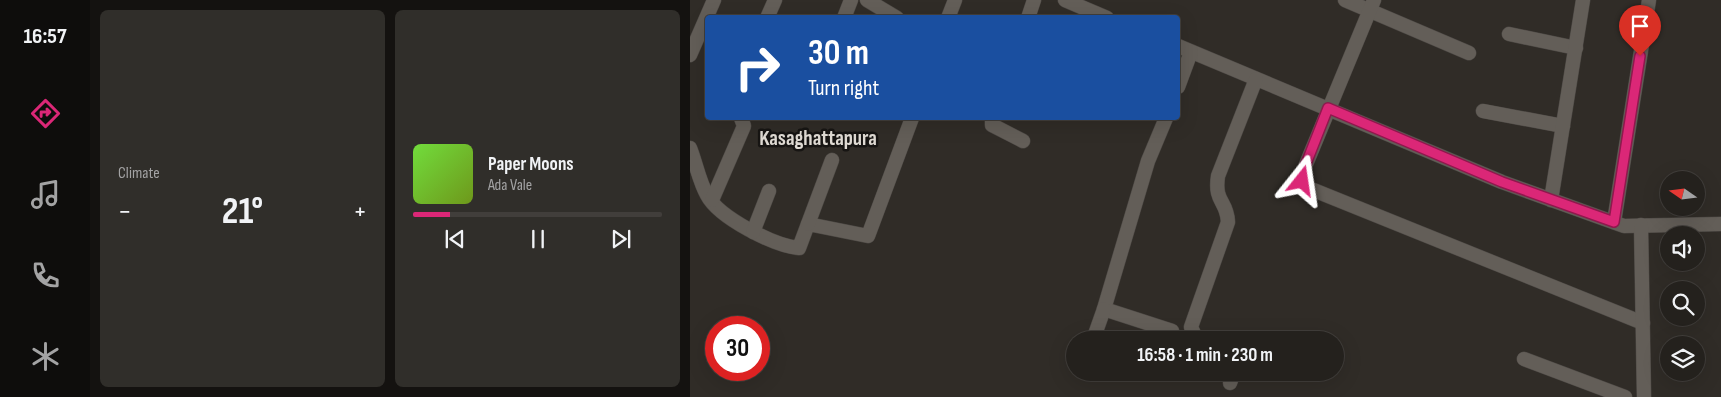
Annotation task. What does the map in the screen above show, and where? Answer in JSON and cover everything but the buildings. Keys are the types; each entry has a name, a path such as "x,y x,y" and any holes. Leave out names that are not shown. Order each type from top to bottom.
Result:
{"street":[{"path":"707,15 714,0"},
{"path":"768,15 774,0"},
{"path":"845,15 851,0"},
{"path":"867,0 892,15"},
{"path":"949,15 955,0"},
{"path":"1029,15 1034,0"},
{"path":"1064,0 1100,15"},
{"path":"1345,0 1372,5 1469,53"},
{"path":"1551,200 1584,0"},
{"path":"1614,222 1649,0"},
{"path":"1372,5 1302,174 1306,188 1643,323"},
{"path":"690,55 705,21"},
{"path":"1509,34 1576,48"},
{"path":"1180,47 1502,182 1624,226 1721,224"},
{"path":"1180,82 1191,52"},
{"path":"1193,331 1191,327 1228,222 1228,212 1216,191 1218,176 1256,79"},
{"path":"1483,111 1563,126"},
{"path":"712,200 744,126 742,120"},
{"path":"808,224 868,236 911,120"},
{"path":"992,120 992,125 1023,141"},
{"path":"1096,331 1148,161 1165,120"},
{"path":"690,148 708,197 731,218 752,232 787,247 800,248 832,160"},
{"path":"752,232 769,192"},
{"path":"1641,226 1644,397"},
{"path":"1104,309 1172,331"},
{"path":"1524,359 1625,397"}],"district":[{"name":"Kasaghattapura","path":"818,138"}],"route":[{"path":"1302,181 1302,174 1328,108 1502,182 1614,222 1640,56"}]}
